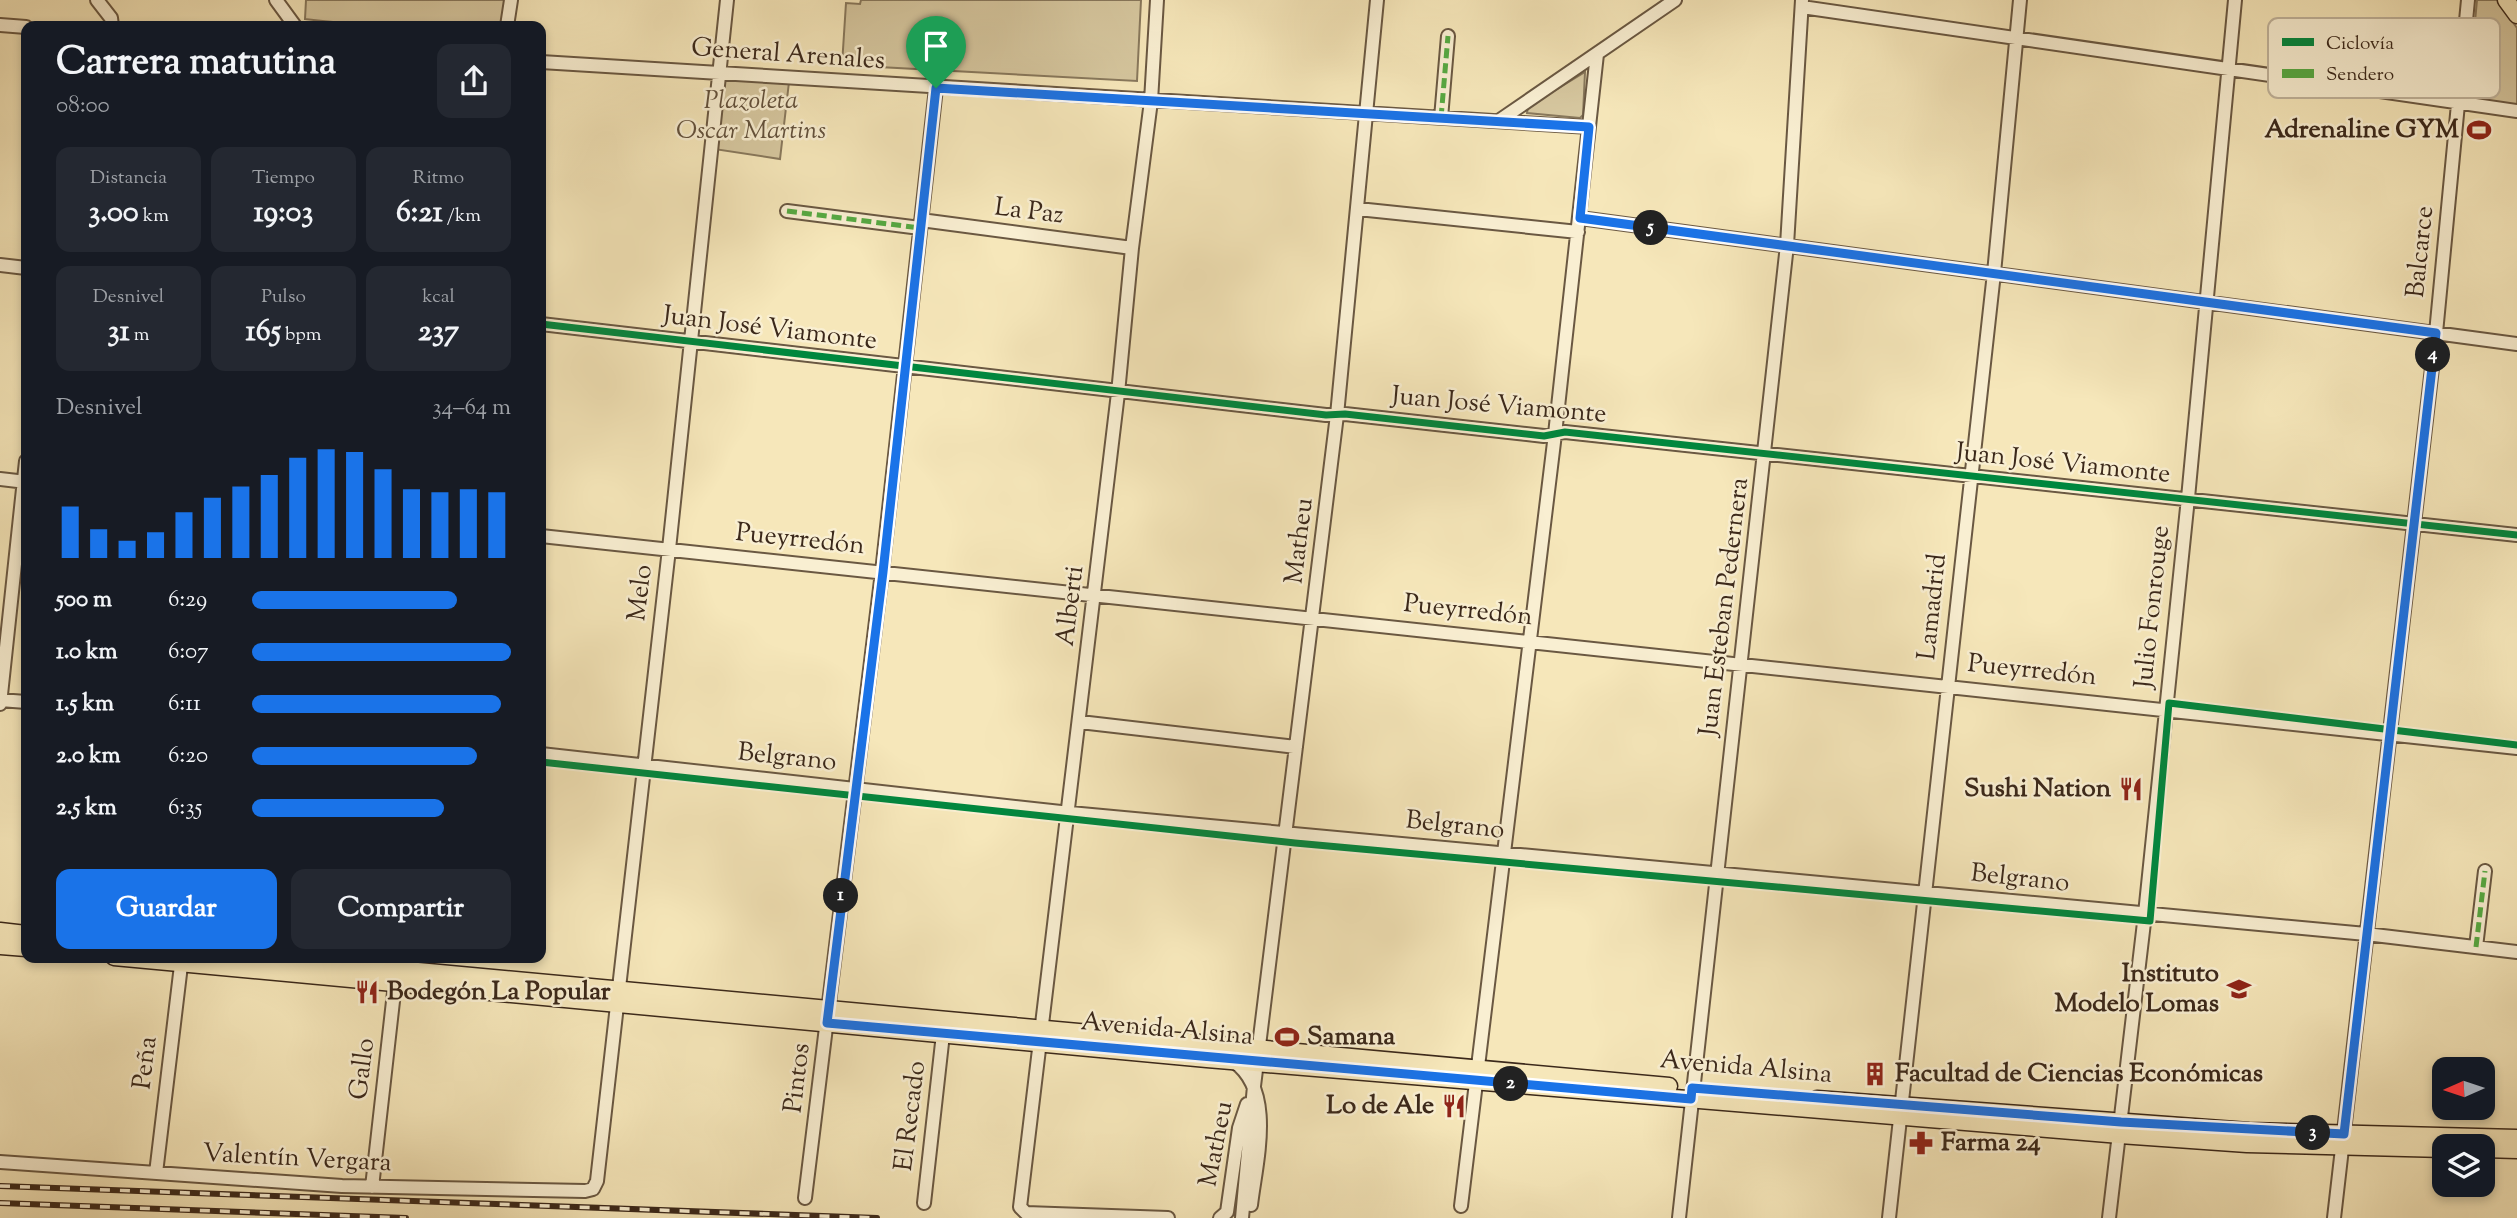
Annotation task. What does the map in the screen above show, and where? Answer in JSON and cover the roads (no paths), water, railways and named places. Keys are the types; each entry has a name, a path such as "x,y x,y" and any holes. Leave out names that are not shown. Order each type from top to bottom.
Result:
{"main road":[{"path":"2506,0 2517,15"},
{"path":"0,931 21,933"},
{"path":"0,946 21,948"},
{"name":"Avenida Alsina","path":"235,963 397,969"},
{"name":"Avenida Alsina","path":"332,963 828,1016 1901,1114 2120,1129 2343,1140"},
{"name":"Avenida Alsina","path":"828,1016 943,1034 1043,1036 1233,1061 1257,1057 1277,1064 1476,1075"},
{"path":"2343,1140 2517,1138"},
{"path":"2343,1140 2432,1148"},
{"path":"2495,1149 2517,1150"}],"street":[{"path":"97,0 111,21"},
{"path":"276,0 291,21"},
{"path":"509,21 511,0"},
{"name":"Melo","path":"593,1189 597,1181 670,549 727,0"},
{"name":"Alberti","path":"1157,0 1151,101 1132,248 1096,594 1020,1207 1026,1213 1168,1218"},
{"name":"Matheu","path":"1242,1218 1257,1057 1338,415 1377,0"},
{"path":"1500,120 1675,0"},
{"name":"Lamadrid","path":"1889,1218 1994,273 2020,0"},
{"name":"Julio Fonrouge","path":"2109,1218 2145,914 2235,0"},
{"name":"Balcarce","path":"2466,18 2468,0"},
{"path":"1802,3 2268,77"},
{"name":"Juan Esteban Pedernera","path":"1679,1218 1766,453 1787,245 1802,3"},
{"path":"0,25 21,27"},
{"path":"1441,118 1448,36"},
{"path":"1461,1206 1555,434 1597,54"},
{"name":"General Arenales","path":"546,62 1589,127"},
{"name":"Pintos","path":"806,1198 883,572 936,88"},
{"path":"2423,98 2517,111"},
{"name":"Balcarce","path":"2334,1218 2436,333 2459,98"},
{"path":"1358,209 1578,232"},
{"name":"La Paz","path":"786,211 1132,248"},
{"path":"1580,218 2517,344"},
{"path":"0,265 21,267"},
{"name":"Juan José Viamonte","path":"546,325 1118,393 1544,436 1565,432 2517,536"},
{"path":"0,479 21,482"},
{"path":"21,517 0,702 21,702"},
{"name":"Pueyrredón","path":"546,537 2164,708 2517,748"},
{"path":"1080,722 1296,747"},
{"name":"Belgrano","path":"546,754 1070,813 1286,831 1504,855 2366,934 2517,952"},
{"path":"2476,947 2485,871"},
{"name":"Peña","path":"156,1173 181,963"},
{"name":"Gallo","path":"372,1187 397,969"},
{"name":"El Recado","path":"924,1202 943,1034"},
{"name":"Matheu","path":"1233,1061 1245,1071 1254,1086 1260,1130 1250,1218"},
{"name":"Matheu","path":"1224,1215 1239,1128 1254,1086 1263,1071 1277,1064"},
{"name":"Lamadrid","path":"1881,1218 1901,1114"},
{"name":"Lamadrid","path":"1896,1218 1901,1114"},
{"name":"Valentín Vergara","path":"0,1162 372,1187 593,1189"}],"railway":[{"path":"0,1186 877,1218"},
{"path":"0,1203 406,1218"}],"place":[{"name":"Adrenaline GYM","path":"2479,130"},
{"name":"Sushi Nation","path":"2131,789"},
{"name":"Instituto Modelo Lomas","path":"2239,989"},
{"name":"Bodegón La Popular","path":"367,992"},
{"name":"Samana","path":"1287,1037"},
{"name":"Facultad de Ciencias Económicas","path":"1875,1074"},
{"name":"Lo de Ale","path":"1454,1106"},
{"name":"Farma 24","path":"1921,1143"}],"park label":[{"name":"Plazoleta Oscar Martins","path":"751,116"}]}
